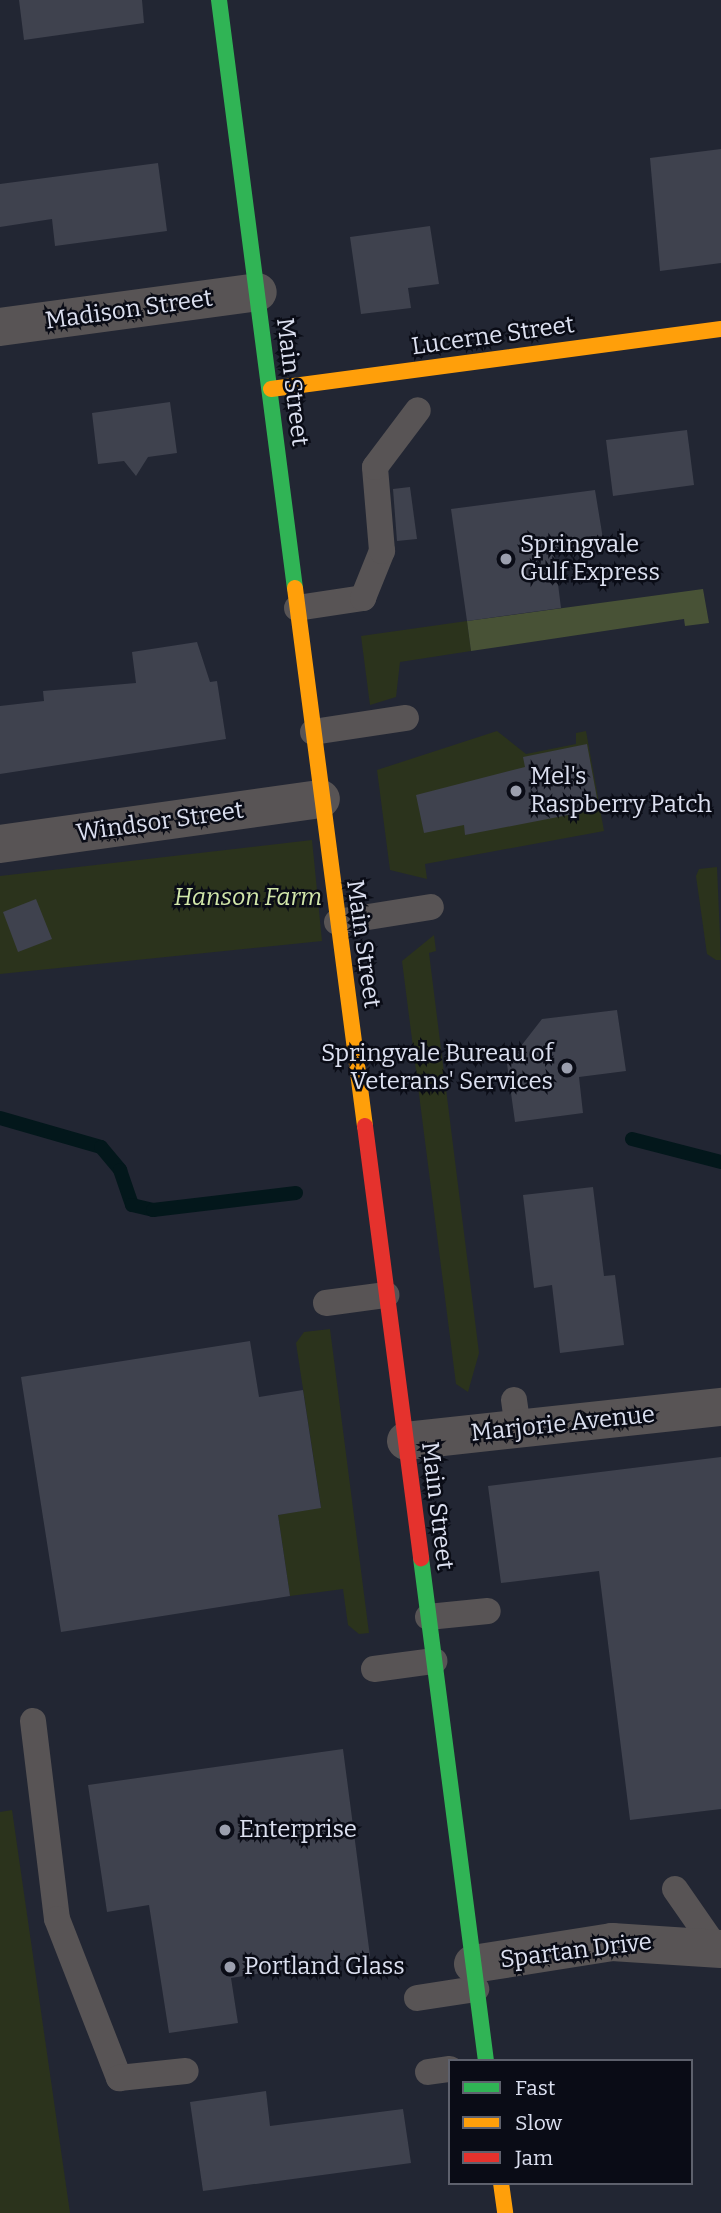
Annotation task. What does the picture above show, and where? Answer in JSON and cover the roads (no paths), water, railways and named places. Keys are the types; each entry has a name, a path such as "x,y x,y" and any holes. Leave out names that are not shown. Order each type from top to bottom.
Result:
{"main road":[{"name":"Main Street","path":"219,0 486,2059"},
{"name":"Lucerne Street","path":"271,389 721,329"},
{"path":"501,2185 505,2213"}],"street":[{"name":"Madison Street","path":"0,327 258,292"},
{"name":"Windsor Street","path":"0,844 321,799"},
{"name":"Marjorie Avenue","path":"406,1441 516,1414 721,1407"},
{"name":"Spartan Drive","path":"475,1976 612,1942 718,1949"}],"lane":[{"path":"370,597 395,560 391,464 418,410 413,370"},
{"path":"296,608 363,598 382,551 375,467 418,410"},
{"path":"313,732 406,718"},
{"path":"337,922 431,907"},
{"path":"326,1303 386,1295"},
{"path":"428,1617 488,1611"},
{"path":"374,1668 434,1661"},
{"path":"33,1721 57,1919 119,2078 186,2071"},
{"path":"675,1889 718,1949"},
{"path":"417,1998 475,1976"}],"waterway":[{"path":"0,1118 101,1147 120,1170 132,1205 153,1210 296,1193"},
{"path":"632,1139 721,1162"}],"place":[{"name":"Springvale Gulf Express","path":"506,559"},
{"name":"Mel's Raspberry Patch","path":"516,791"},
{"name":"Springvale Bureau of Veterans' Services","path":"567,1068"},
{"name":"Enterprise","path":"225,1830"},
{"name":"Portland Glass","path":"230,1967"}],"park label":[{"name":"Hanson Farm","path":"248,898"}]}
